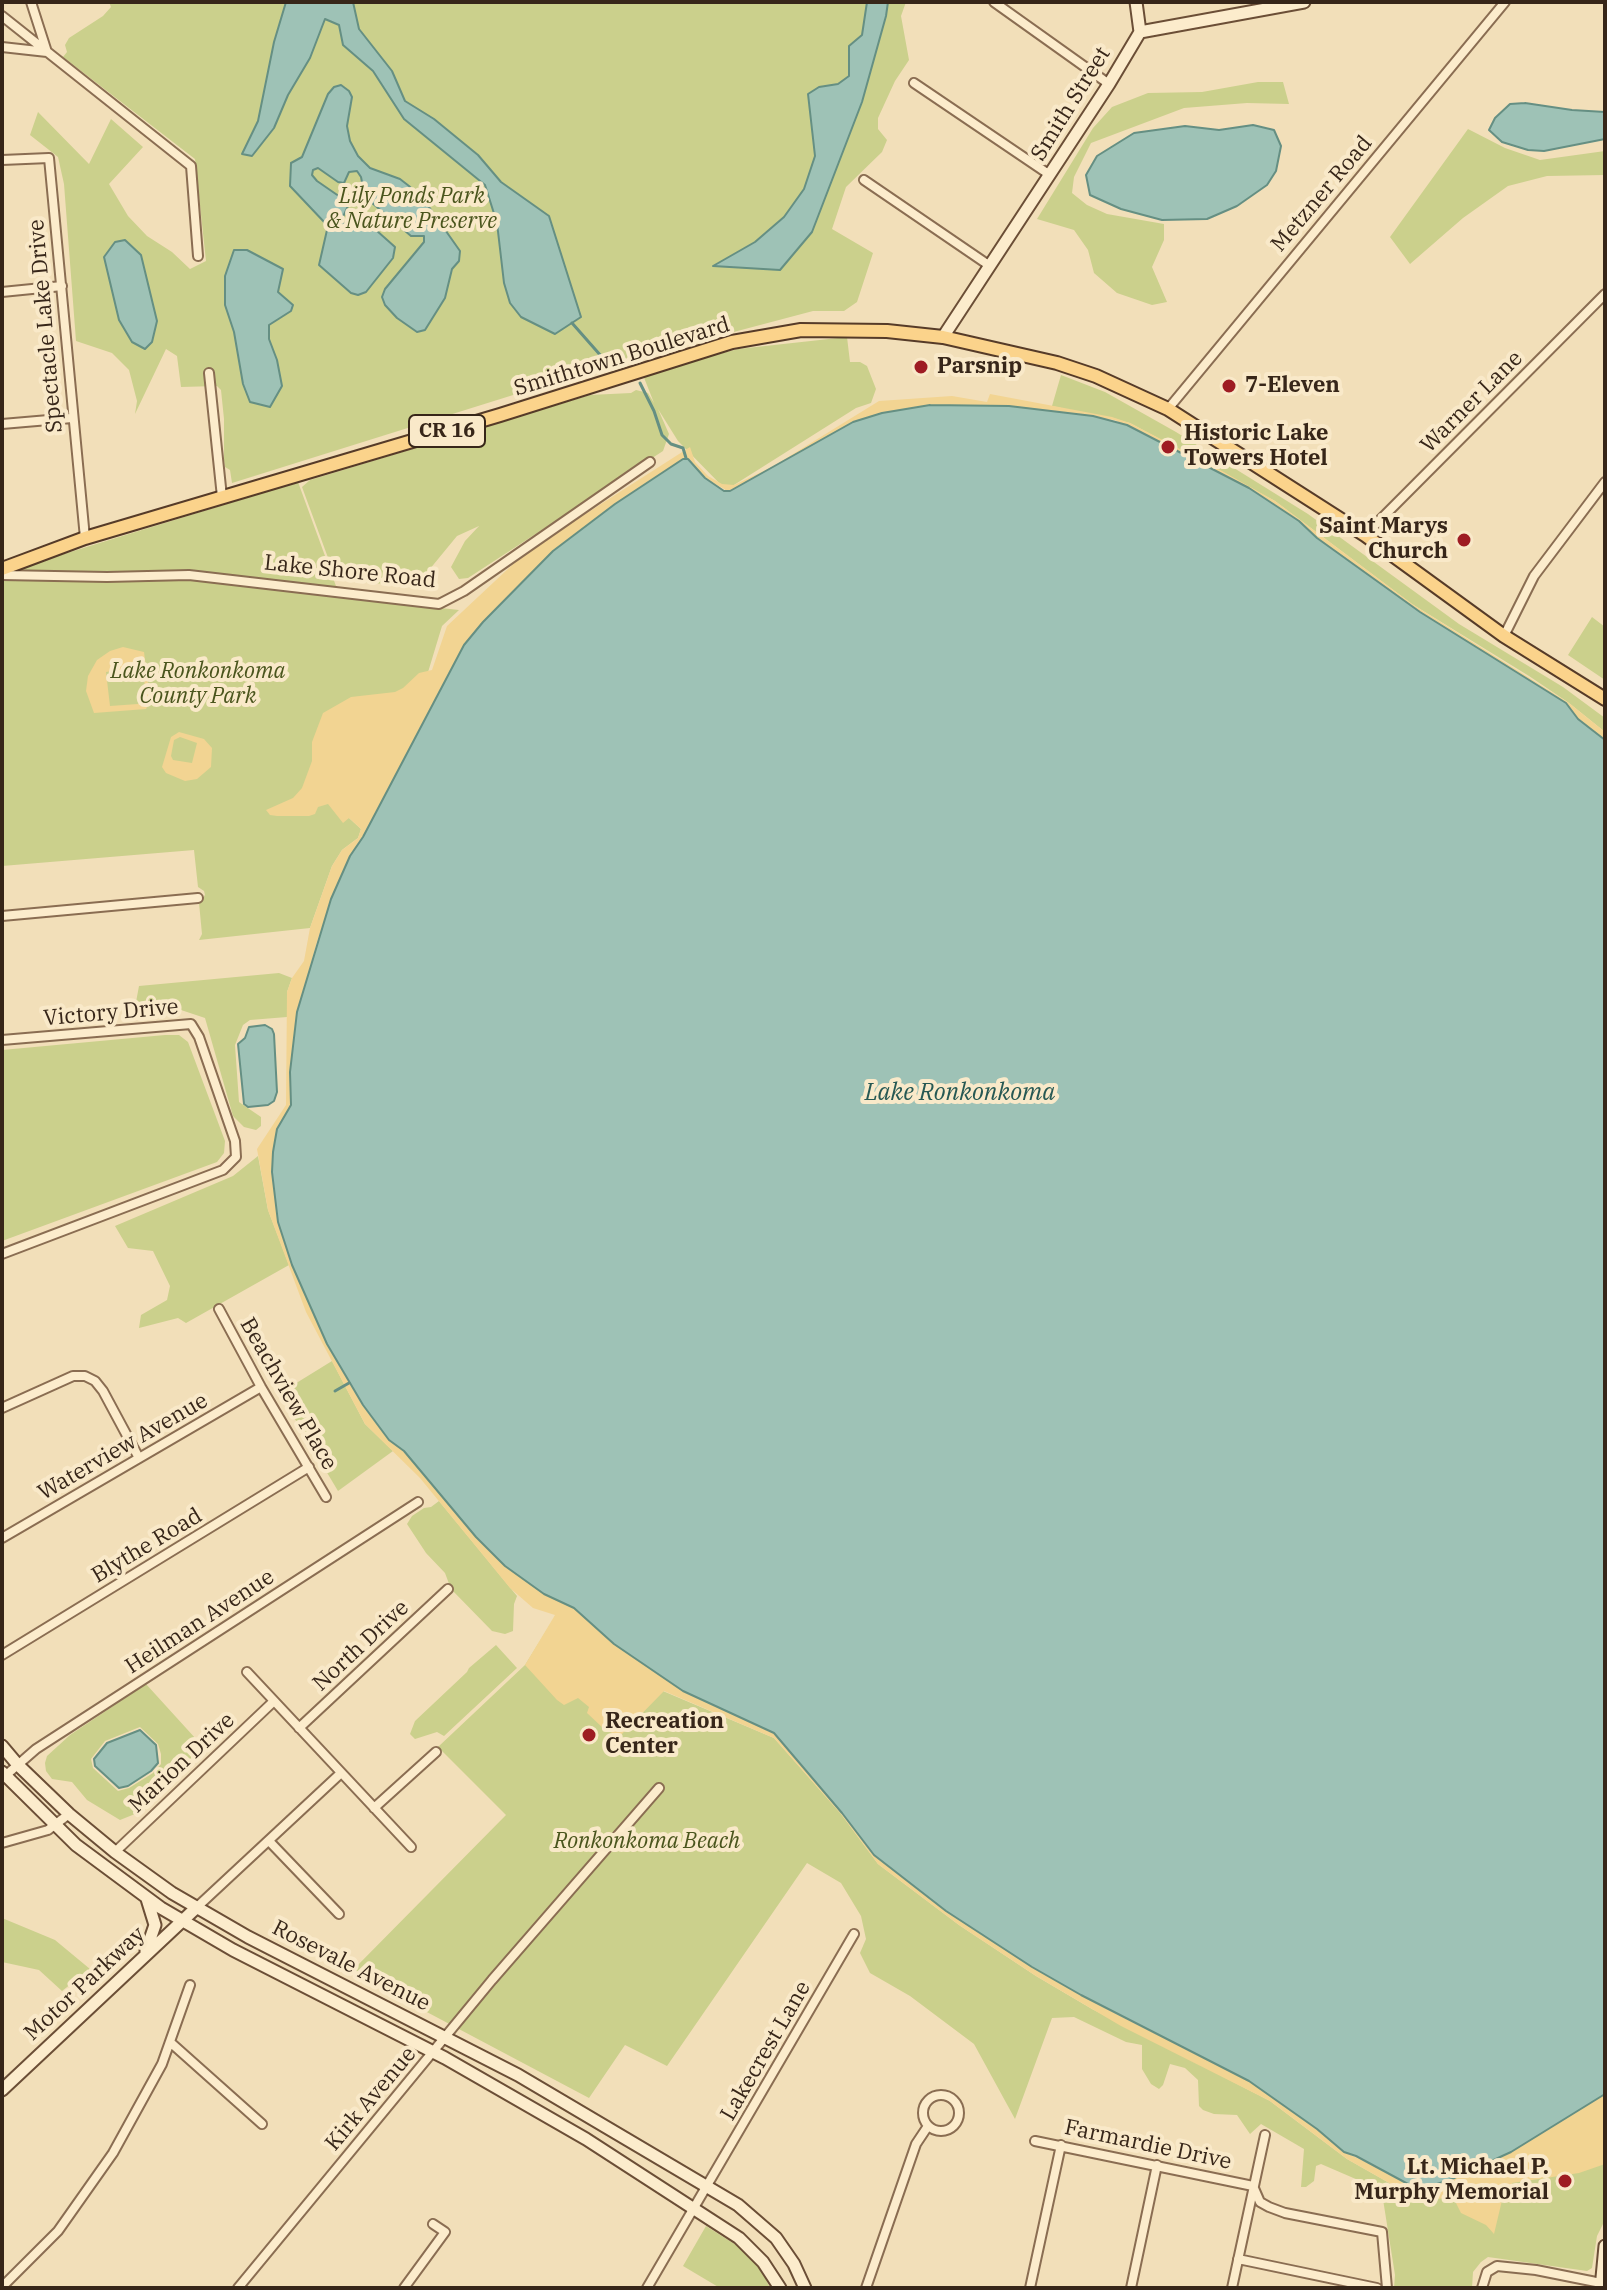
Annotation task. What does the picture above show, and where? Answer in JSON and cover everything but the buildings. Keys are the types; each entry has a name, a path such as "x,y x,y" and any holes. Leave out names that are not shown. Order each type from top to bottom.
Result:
{"main road":[{"path":"1136,2 1140,32 1304,2"},
{"name":"Smith Street","path":"943,337 1140,32"},
{"name":"Smithtown Boulevard","path":"2,572 85,538 500,415 732,342 801,330 887,331 943,337 1057,363 1096,376 1168,409"},
{"name":"CR 16","path":"1168,409 1365,535 1504,636 1605,699"},
{"name":"Rosevale Avenue","path":"2,1746 69,1814 115,1852 196,1908 562,2100 751,2214 770,2232 794,2264 805,2288"},
{"name":"Rosevale Avenue","path":"4,1774 55,1826 99,1864 181,1922 433,2051 565,2126 739,2238 782,2288"},
{"path":"144,1955 155,1925 147,1899"},
{"name":"Motor Parkway","path":"2,2090 196,1908"},
{"path":"1601,2286 1605,2246"}],"street":[{"path":"31,2 47,52"},
{"path":"994,2 1109,84"},
{"name":"Metzner Road","path":"1168,409 1505,2"},
{"path":"2,16 191,166 198,256"},
{"path":"2,47 47,52"},
{"path":"914,83 1050,175"},
{"name":"Spectacle Lake Drive","path":"2,160 49,158 85,538"},
{"path":"864,180 990,266"},
{"path":"2,292 62,286"},
{"name":"Warner Lane","path":"1365,535 1605,294"},
{"path":"209,373 222,497"},
{"path":"2,424 72,418"},
{"name":"Lake Shore Road","path":"2,572 107,577 189,575 439,604 464,591 650,462"},
{"path":"1504,636 1534,576 1605,482"},
{"path":"2,916 198,898"},
{"name":"Victory Drive","path":"2,1040 191,1024 199,1037 235,1141 236,1157 223,1170 2,1254"},
{"name":"Beachview Place","path":"219,1309 326,1497"},
{"path":"2,1408 73,1376 85,1376 95,1381 103,1391 139,1458"},
{"name":"Waterview Avenue","path":"2,1538 261,1387"},
{"name":"Blythe Road","path":"2,1655 309,1467"},
{"name":"Heilman Avenue","path":"4,1774 36,1749 418,1502"},
{"name":"North Drive","path":"299,1728 448,1589"},
{"path":"247,1672 411,1847"},
{"name":"Marion Drive","path":"115,1852 274,1701"},
{"path":"374,1808 436,1752"},
{"path":"196,1908 341,1773"},
{"name":"Kirk Avenue","path":"238,2288 492,1980 659,1788"},
{"path":"2,1843 43,1832 69,1814"},
{"path":"269,1841 339,1914"},
{"name":"Lakecrest Lane","path":"647,2288 854,1934"},
{"path":"2,2287 50,2240 83,2199 140,2107 170,2042 190,1985"},
{"path":"170,2042 262,2124"},
{"path":"942,2096 955,2102 959,2111 955,2124 943,2131 928,2126 923,2113 929,2100 942,2096"},
{"path":"866,2288 916,2144 928,2126"},
{"path":"1232,2288 1265,2135"},
{"name":"Farmardie Drive","path":"1035,2141 1253,2186"},
{"path":"1030,2288 1061,2145"},
{"path":"1131,2288 1157,2165"},
{"path":"1253,2186 1260,2202 1269,2207 1356,2229 1382,2232 1387,2288"},
{"path":"404,2288 445,2232 433,2224"},
{"path":"1238,2259 1377,2288"},
{"path":"1482,2288 1487,2272 1497,2266 1536,2270 1601,2286"}],"green space":[{"name":"Lily Ponds Park & Nature Preserve","path":"109,2 906,2 901,16 909,60 895,81 878,118 878,129 887,140 882,152 846,187 832,229 873,253 857,302 844,311 813,311 609,365 232,483 230,470 225,467 224,419 221,390 217,386 181,387 177,356 166,349 135,414 137,401 129,370 112,353 76,341 64,184 58,157 30,135 38,112 89,164 111,119 143,147 109,184 128,216 147,236 172,252 190,269 206,261 195,159 63,57 69,38 103,16 111,7"},
{"path":"1258,82 1283,82 1289,104 1247,103 1184,108 1091,143 1074,177 1072,193 1087,205 1107,214 1164,224 1164,240 1152,267 1167,302 1152,305 1117,293 1094,273 1088,250 1074,230 1037,219 1093,128 1112,107 1148,93 1202,92"},
{"path":"1468,129 1505,148 1540,160 1605,151 1605,175 1547,176 1508,186 1463,218 1410,264 1390,237"},
{"path":"847,337 850,362 867,366 876,389 871,403 856,408 726,490 678,441 658,409 669,434 663,451 468,578 459,579 451,567 465,541 479,526 457,536 420,581 409,586 361,582 334,574 302,487 310,480 590,395 631,393 636,390 648,393 654,403 643,375 685,363 738,349"},
{"path":"1061,375 1105,392 1308,514 1459,624 1563,687 1605,718 1605,732 1529,676 1412,604 1275,501 1130,423 1052,406"},
{"name":"Lake Ronkonkoma County Park","path":"298,482 340,597 459,610 442,626 422,692 349,818 361,829 358,838 342,850 332,866 310,928 199,940 202,934 199,903 205,895 198,887 194,850 2,866 2,573"},
{"path":"1592,617 1605,627 1605,680 1568,655"},
{"path":"279,973 292,978 287,992 287,1017 250,1020 243,1025 235,1045 239,1102 261,1117 261,1126 256,1130 244,1127 233,1116 205,1018 181,1010 141,1009 136,1002 139,986"},
{"path":"179,1035 188,1042 225,1141 224,1153 217,1162 2,1241 2,1050"},
{"path":"258,1156 268,1210 289,1265 186,1323 178,1318 139,1328 141,1315 167,1300 170,1286 153,1251 128,1248 115,1226 233,1176"},
{"path":"332,1361 365,1424 393,1451 338,1491 283,1399 285,1390"},
{"path":"439,1501 517,1596 513,1631 505,1634 492,1631 451,1589 445,1573 426,1553 407,1524 412,1516"},
{"name":"Ronkonkoma Beach","path":"556,1615 651,1686 774,1738 841,1814 878,1864 959,1925 1092,2009 1270,2101 1347,2159 1421,2201 1605,2116 1605,2220 1597,2236 1592,2268 1587,2271 1488,2257 1473,2272 1472,2288 1394,2288 1395,2275 1382,2193 1321,2164 1316,2166 1314,2181 1301,2187 1304,2149 1261,2124 1250,2134 1237,2115 1203,2110 1199,2106 1198,2080 1185,2068 1170,2064 1159,2089 1151,2084 1142,2069 1142,2045 1126,2042 1074,2017 1052,2018 1015,2119 974,2044 910,1996 870,1973 860,1953 866,1939 861,1916 841,1883 807,1863 667,2066 625,2045 589,2098 357,1975 352,1971 506,1815 438,1747 525,1665"},
{"path":"496,1645 517,1668 444,1736 437,1732 415,1739 410,1734 415,1721"},
{"path":"146,1684 206,1750 145,1810 120,1820 87,1800 72,1782 52,1779 46,1771 47,1756 70,1735","holes":["140,1727 158,1744 161,1764 129,1788 118,1791 93,1768 91,1759 105,1741"]},
{"path":"2,1918 55,1940 90,1969 62,1991 39,1970 2,1962"},
{"path":"706,2226 755,2257 770,2288 720,2288 683,2266"}],"sand":[{"path":"990,394 1112,417 1130,423 1222,471 1275,501 1412,604 1569,703 1605,732 1605,740 1578,719 1566,703 1420,612 1317,538 1299,521 1249,488 1115,420 1009,406 930,405 798,453 728,491 704,478 683,459 615,504 553,551 483,622 464,645 363,837 350,856 318,938 297,1012 290,1072 291,1105 281,1122 278,1222 292,1265 327,1344 362,1405 495,1556 544,1594 574,1608 683,1691 774,1733 842,1813 874,1855 946,1911 1032,1967 1116,2014 1249,2081 1344,2152 1417,2186 1431,2186 1452,2179 1511,2152 1605,2094 1605,2164 1579,2173 1512,2183 1511,2190 1504,2192 1494,2234 1486,2225 1461,2213 1453,2197 1421,2201 1347,2159 1270,2101 1121,2026 1036,1976 959,1925 878,1864 841,1814 774,1738 664,1691 619,1737 587,1713 589,1707 578,1698 564,1705 557,1700 525,1665 555,1615 533,1608 510,1588 420,1478 365,1424 306,1312 268,1210 257,1149 286,1105 287,992 304,961 310,928 332,866 342,850 358,838 361,829 349,818 343,823 328,804 318,807 315,814 309,816 277,816 270,815 266,810 293,798 302,788 312,761 312,742 323,713 351,697 395,692 419,673 432,670 447,626 526,552 690,447 695,462 708,476 722,484 734,485 772,467 879,401 952,396 987,402"},
{"path":"123,647 144,652 149,691 146,709 94,713 86,691 88,676 97,660","holes":["136,668 143,671 146,695 138,704 110,706 106,672"]},
{"path":"179,732 204,739 212,748 211,767 197,779 185,781 166,773 162,767 171,737","holes":["180,737 197,743 192,763 173,760 174,740"]}],"water":[{"path":"286,2 353,2 359,29 392,71 405,101 434,119 478,155 501,182 549,216 581,317 555,334 521,317 510,303 504,283 497,223 485,185 404,119 373,71 343,45 339,25 325,19 310,58 288,95 274,128 252,156 242,154 258,121 274,42"},
{"path":"867,2 888,2 886,16 862,102 812,232 780,270 713,266 755,242 784,217 804,189 815,156 808,94 819,87 838,84 849,76 849,46 862,35"},
{"path":"341,85 352,97 347,126 358,156 370,168 400,179 409,186 429,207 460,251 445,298 425,330 417,332 397,318 382,297 385,289 424,242 424,236 411,236 365,197 357,171 349,172 344,183 318,168 313,170 312,175 317,181 346,201 348,206 342,219 344,224 351,225 360,220 367,222 395,247 393,258 366,292 358,295 351,293 319,265 326,224 290,186 291,163 302,157 328,94"},
{"path":"1510,104 1605,112 1605,139 1544,151 1502,142 1489,130 1495,118"},
{"path":"1253,125 1274,130 1281,146 1276,171 1267,185 1237,206 1207,219 1162,220 1121,209 1090,195 1086,175 1097,156 1134,133 1185,126 1219,130"},
{"path":"125,240 141,255 157,321 152,342 145,349 132,342 119,320 104,257 115,242"},
{"path":"234,250 247,250 283,269 278,292 293,305 291,311 269,325 269,339 282,386 270,407 250,402 243,384 234,332 225,305 225,276"},
{"name":"Lake Ronkonkoma","path":"930,405 1009,406 1093,416 1127,425 1249,488 1299,521 1317,538 1420,612 1566,703 1578,719 1605,740 1605,2094 1511,2152 1431,2186 1408,2184 1344,2152 1249,2081 1081,1995 946,1911 874,1855 774,1733 683,1691 614,1644 574,1608 544,1594 505,1566 476,1537 404,1451 389,1440 363,1405 327,1344 292,1265 278,1222 272,1172 273,1152 277,1129 291,1105 290,1072 297,1012 331,899 350,856 363,837 464,645 553,551 615,504 683,459 688,459 705,478 724,491 730,491 853,422 882,413"},
{"path":"265,1025 274,1034 277,1092 274,1101 268,1105 248,1107 244,1104 238,1044 245,1038 249,1027"},
{"path":"140,1730 156,1745 158,1763 128,1786 119,1788 95,1766 94,1759 107,1743"}],"waterway":[{"path":"572,323 609,365"},
{"path":"640,383 662,435 671,444 683,448 686,458"},
{"path":"335,1391 349,1383"}],"place":[{"name":"Parsnip","path":"921,367"},
{"name":"7-Eleven","path":"1229,386"},
{"name":"Historic Lake Towers Hotel","path":"1168,447"},
{"name":"Saint Marys Church","path":"1464,540"},
{"name":"Recreation Center","path":"589,1735"},
{"name":"Lt. Michael P. Murphy Memorial","path":"1565,2181"}]}
